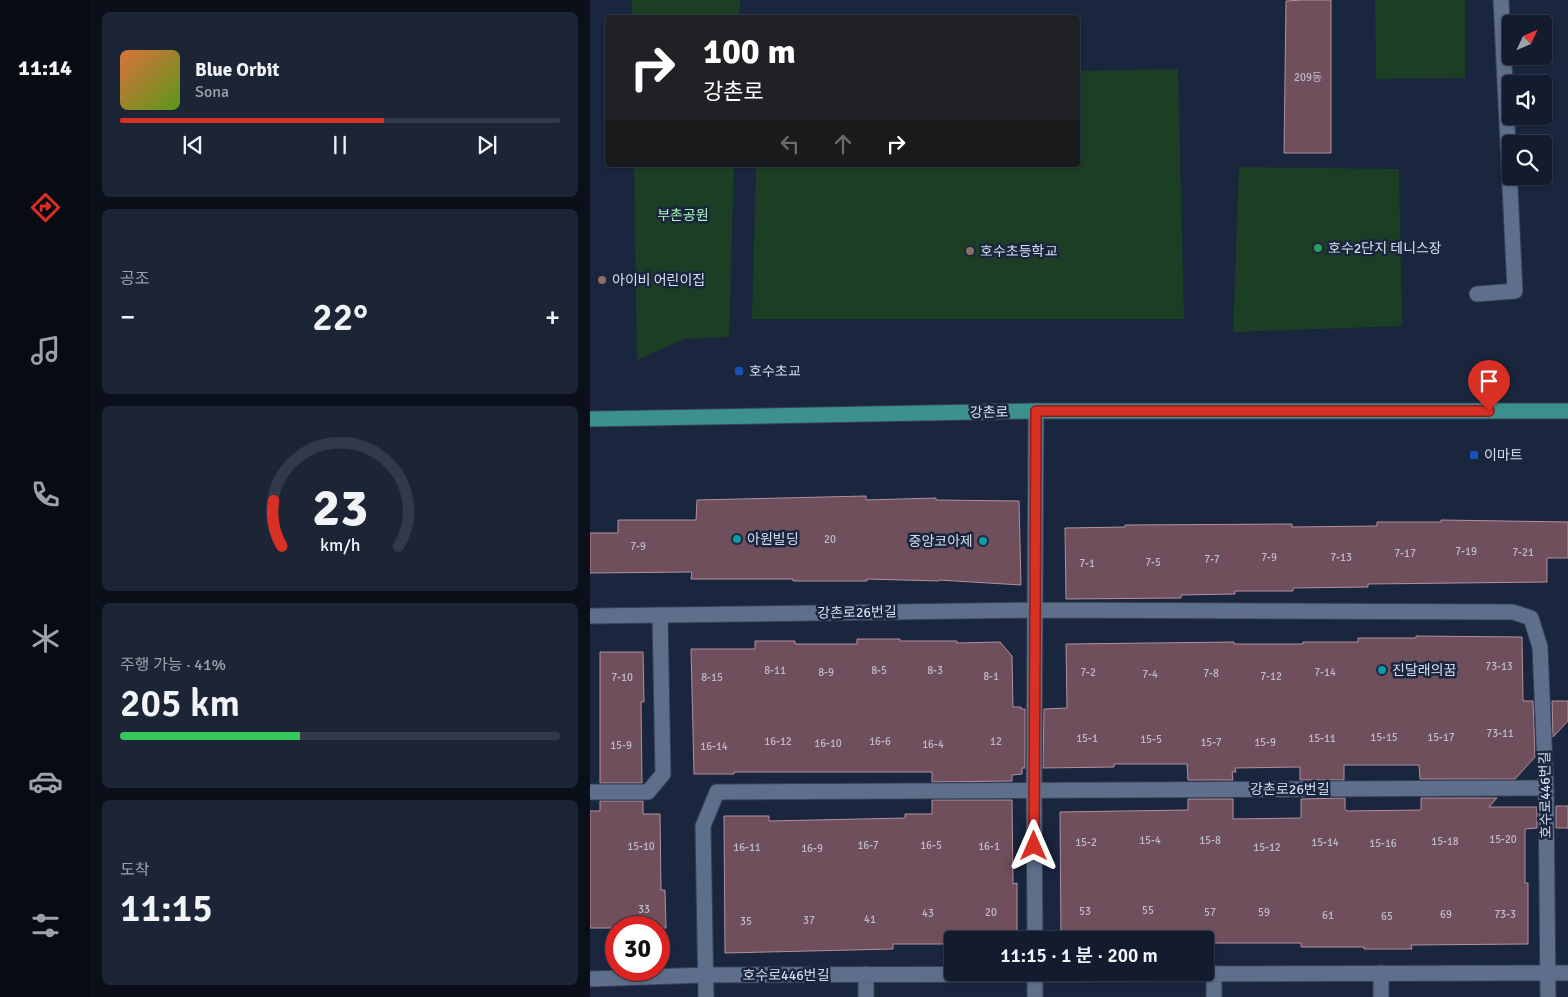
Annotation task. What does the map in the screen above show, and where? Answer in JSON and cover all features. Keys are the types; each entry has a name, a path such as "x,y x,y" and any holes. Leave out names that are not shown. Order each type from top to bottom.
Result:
{"main road":[{"name":"강촌로","path":"590,419 1036,411 1568,411"}],"street":[{"path":"1477,294 1515,291 1501,0"},
{"path":"1035,931 1036,411"},
{"name":"강촌로26번길","path":"590,616 1035,610 1513,612 1531,618"},
{"path":"590,792 648,792 663,774 660,615"},
{"name":"호수로446번길","path":"1531,618 1540,646 1546,788 1548,997"},
{"name":"강촌로26번길","path":"706,975 703,826 718,792 1546,788"},
{"path":"1381,973 1381,997"},
{"name":"호수로446번길","path":"1214,974 1568,973"},
{"path":"866,974 866,997"},
{"name":"호수로446번길","path":"590,979 706,975 944,974"},
{"path":"706,975 706,997"},
{"path":"1035,981 1035,997"},
{"path":"1214,981 1214,997"}],"green space":[{"path":"632,0 740,0 739,15 632,15"},
{"path":"1375,0 1465,0 1465,78 1376,79"},
{"name":"호수초등학교","path":"1178,69 1184,319 752,319 756,167 1080,167 1080,71"},
{"name":"부촌공원","path":"634,167 734,167 729,337 684,339 637,360"},
{"name":"호수2단지 테니스장","path":"1239,167 1399,169 1402,326 1233,332"}],"building":[{"path":"1331,0 1331,153 1284,153 1286,1"},
{"path":"866,496 866,500 936,498 936,500 1019,501 1021,585 939,580 793,581 793,579 691,579 692,572 590,573 590,533 618,533 618,520 696,520 697,500"},
{"path":"1441,520 1568,522 1568,558 1547,558 1547,582 1368,584 1368,587 1293,588 1293,591 1235,591 1235,594 1181,595 1181,598 1066,599 1065,528 1125,527 1125,525 1292,524 1292,527 1377,526 1377,522 1441,522"},
{"path":"1416,636 1522,637 1523,701 1533,701 1535,757 1515,779 1420,779 1419,765 1344,765 1344,780 1300,780 1300,767 1235,768 1236,772 1232,772 1233,780 1188,780 1187,764 1114,764 1114,767 1043,768 1044,709 1067,708 1066,644 1234,642 1234,644 1303,644 1303,642 1358,642 1358,638 1416,638"},
{"path":"857,639 957,641 957,643 1000,642 1012,656 1013,707 1025,709 1025,768 1022,768 1022,774 1012,775 1012,781 932,782 932,772 734,772 734,774 694,774 691,649 755,649 755,641 795,641 795,644 857,644"},
{"path":"600,652 643,652 644,702 641,702 642,783 600,783"},
{"path":"1552,701 1568,701 1568,721 1553,737"},
{"path":"1345,798 1345,809 1347,811 1421,810 1421,798 1497,798 1489,807 1537,807 1537,828 1525,829 1525,883 1528,883 1528,944 1411,945 1412,949 1364,949 1364,947 1301,947 1301,943 1214,943 1214,931 1061,931 1060,812 1188,810 1188,799 1233,799 1233,819 1301,818 1301,799"},
{"path":"932,800 1012,800 1013,884 1017,883 1017,931 944,931 944,944 893,944 893,949 725,953 724,816 769,816 769,821 905,818 905,814 932,814"},
{"path":"600,801 643,801 643,814 660,814 661,890 665,890 666,916 605,916 605,928 590,928 590,811 600,811"},
{"path":"1556,806 1568,806 1568,828 1556,828"}],"place":[{"name":"호수2단지 테니스장","path":"1318,248"},
{"name":"호수초등학교","path":"970,251"},
{"name":"아이비 어린이집","path":"602,280"},
{"name":"호수초교","path":"739,371"},
{"name":"이마트","path":"1474,455"},
{"name":"아원빌딩","path":"737,539"},
{"name":"중앙코아제","path":"983,541"},
{"name":"진달래의꿈","path":"1382,670"}],"route":[{"path":"1034,846 1036,411 1489,411"}]}
